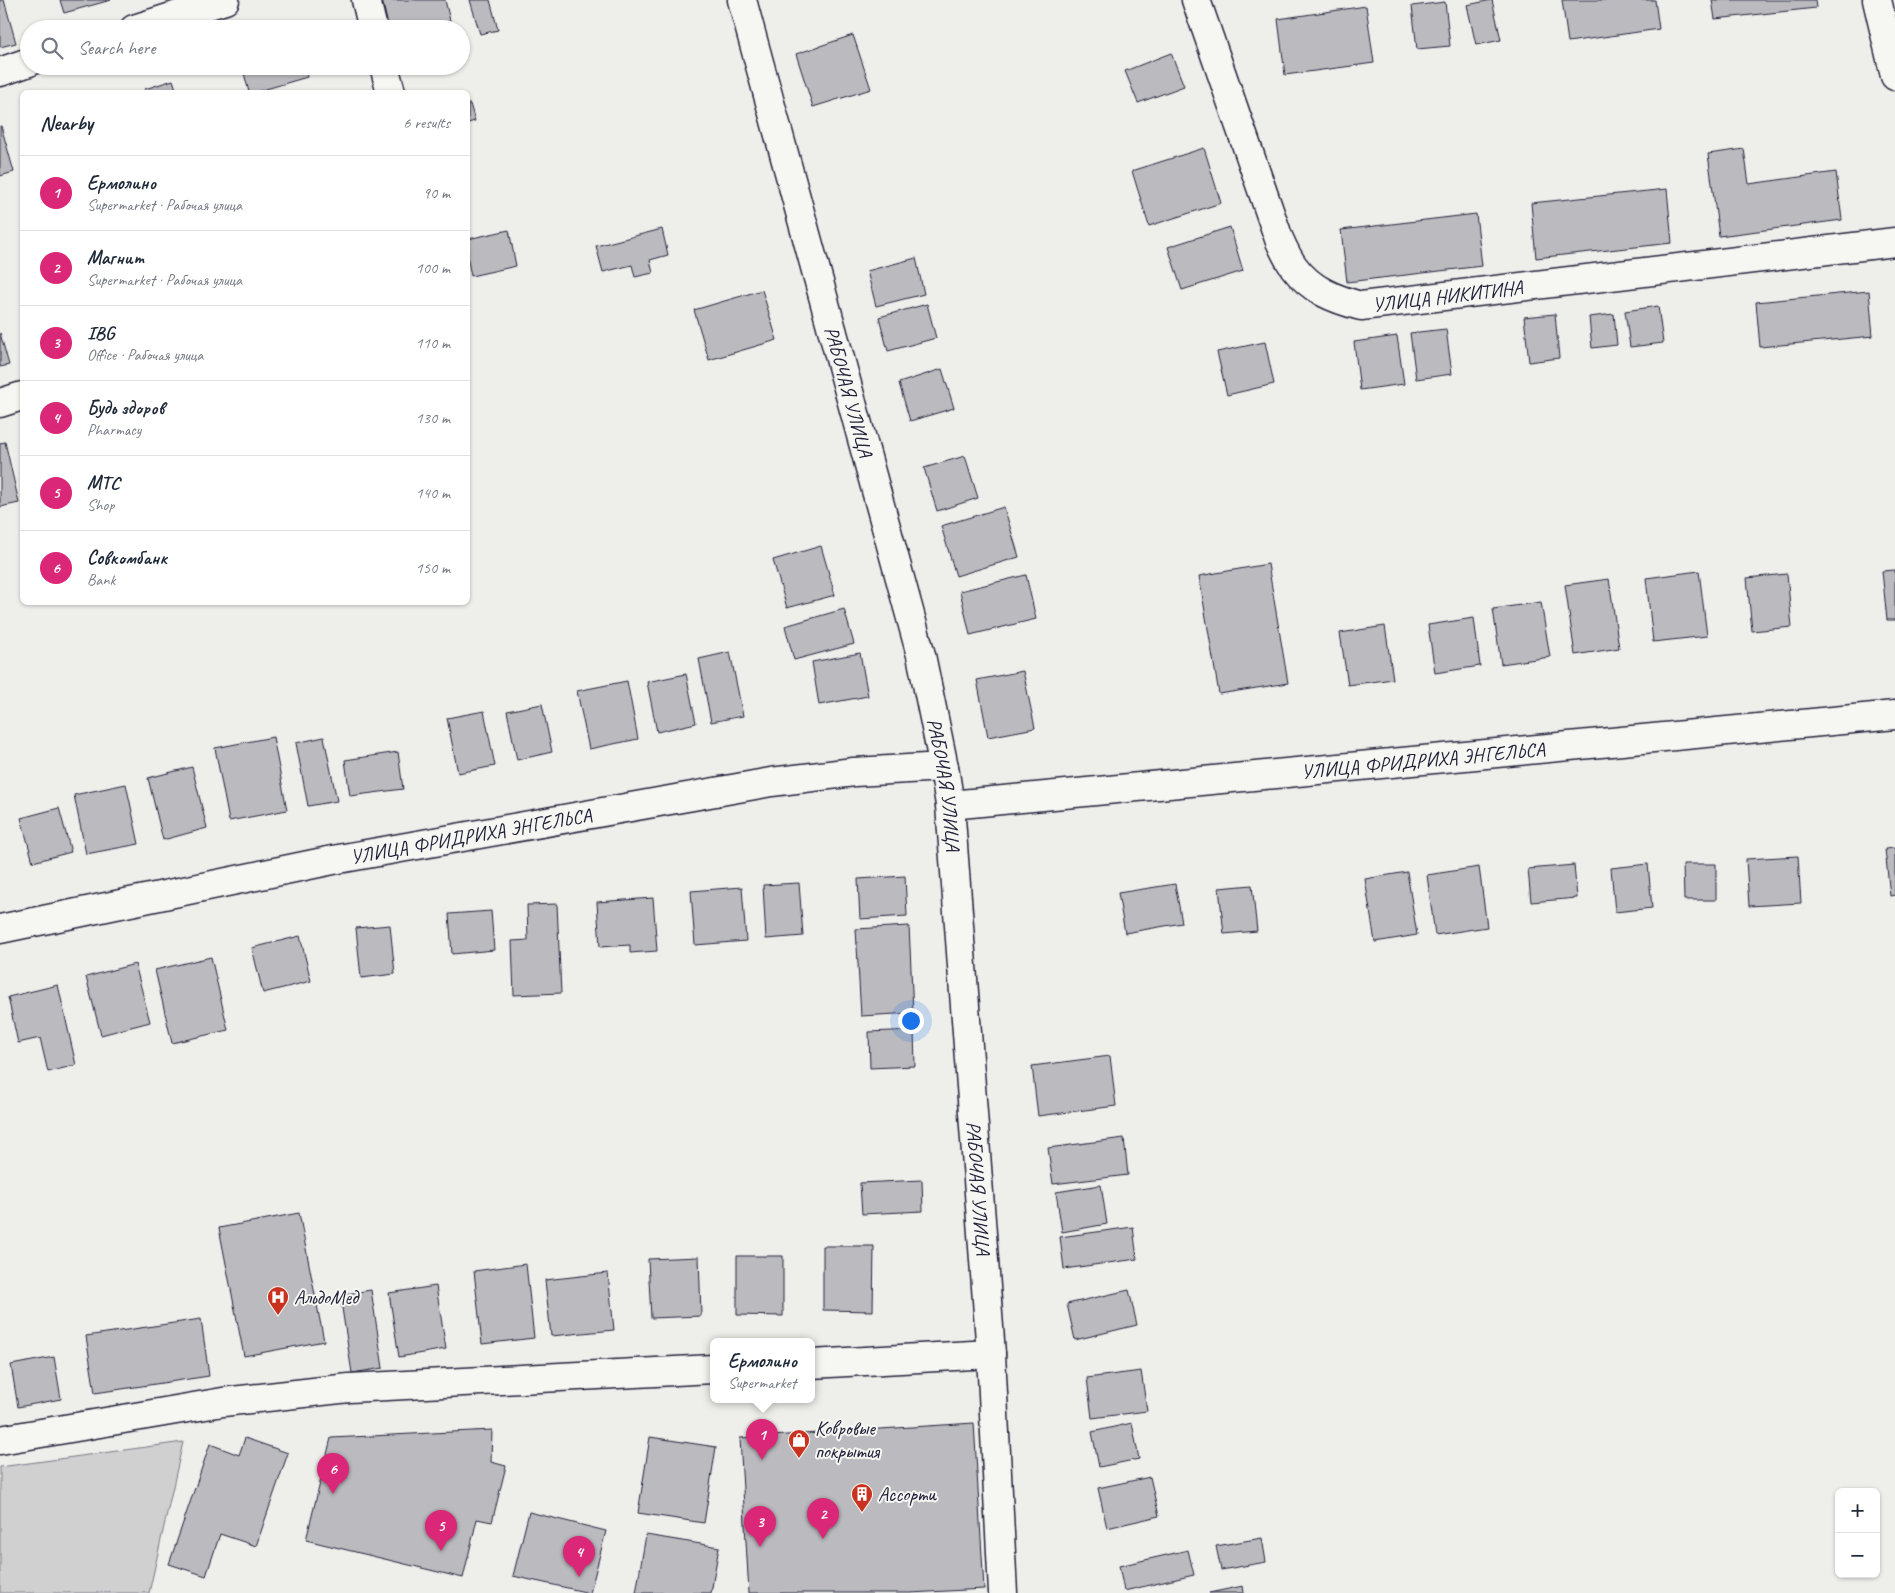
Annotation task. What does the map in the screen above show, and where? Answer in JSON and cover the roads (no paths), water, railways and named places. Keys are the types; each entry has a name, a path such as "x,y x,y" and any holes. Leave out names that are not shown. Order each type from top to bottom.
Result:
{"street":[{"path":"162,20 225,0"},
{"path":"366,0 372,20"},
{"name":"РАБОЧАЯ УЛИЦА","path":"742,0 921,655 944,767 950,805 991,1354 1003,1593"},
{"name":"УЛИЦА НИКИТИНА","path":"1196,0 1279,239 1294,267 1313,286 1333,298 1361,306 1895,242"},
{"path":"1878,0 1895,76"},
{"path":"0,72 20,65"},
{"path":"386,75 390,90"},
{"path":"0,402 20,397"},
{"name":"УЛИЦА ФРИДРИХА ЭНГЕЛЬСА","path":"950,805 1895,715"},
{"name":"УЛИЦА ФРИДРИХА ЭНГЕЛЬСА","path":"0,929 333,860 771,782 854,772 944,767"},
{"path":"815,1364 991,1354"},
{"path":"0,1440 223,1402 349,1388 710,1369"}],"place":[{"name":"АльдоМед","path":"278,1316"},
{"name":"Ковровые покрытия","path":"799,1459"},
{"name":"Ермолино","path":"762,1460"},
{"name":"Совкомбанк","path":"333,1494"},
{"name":"Ассорти","path":"862,1513"},
{"name":"Магнит","path":"823,1539"},
{"name":"IBG","path":"760,1547"},
{"name":"МТС","path":"441,1551"},
{"name":"Будь здоров","path":"579,1577"}]}
